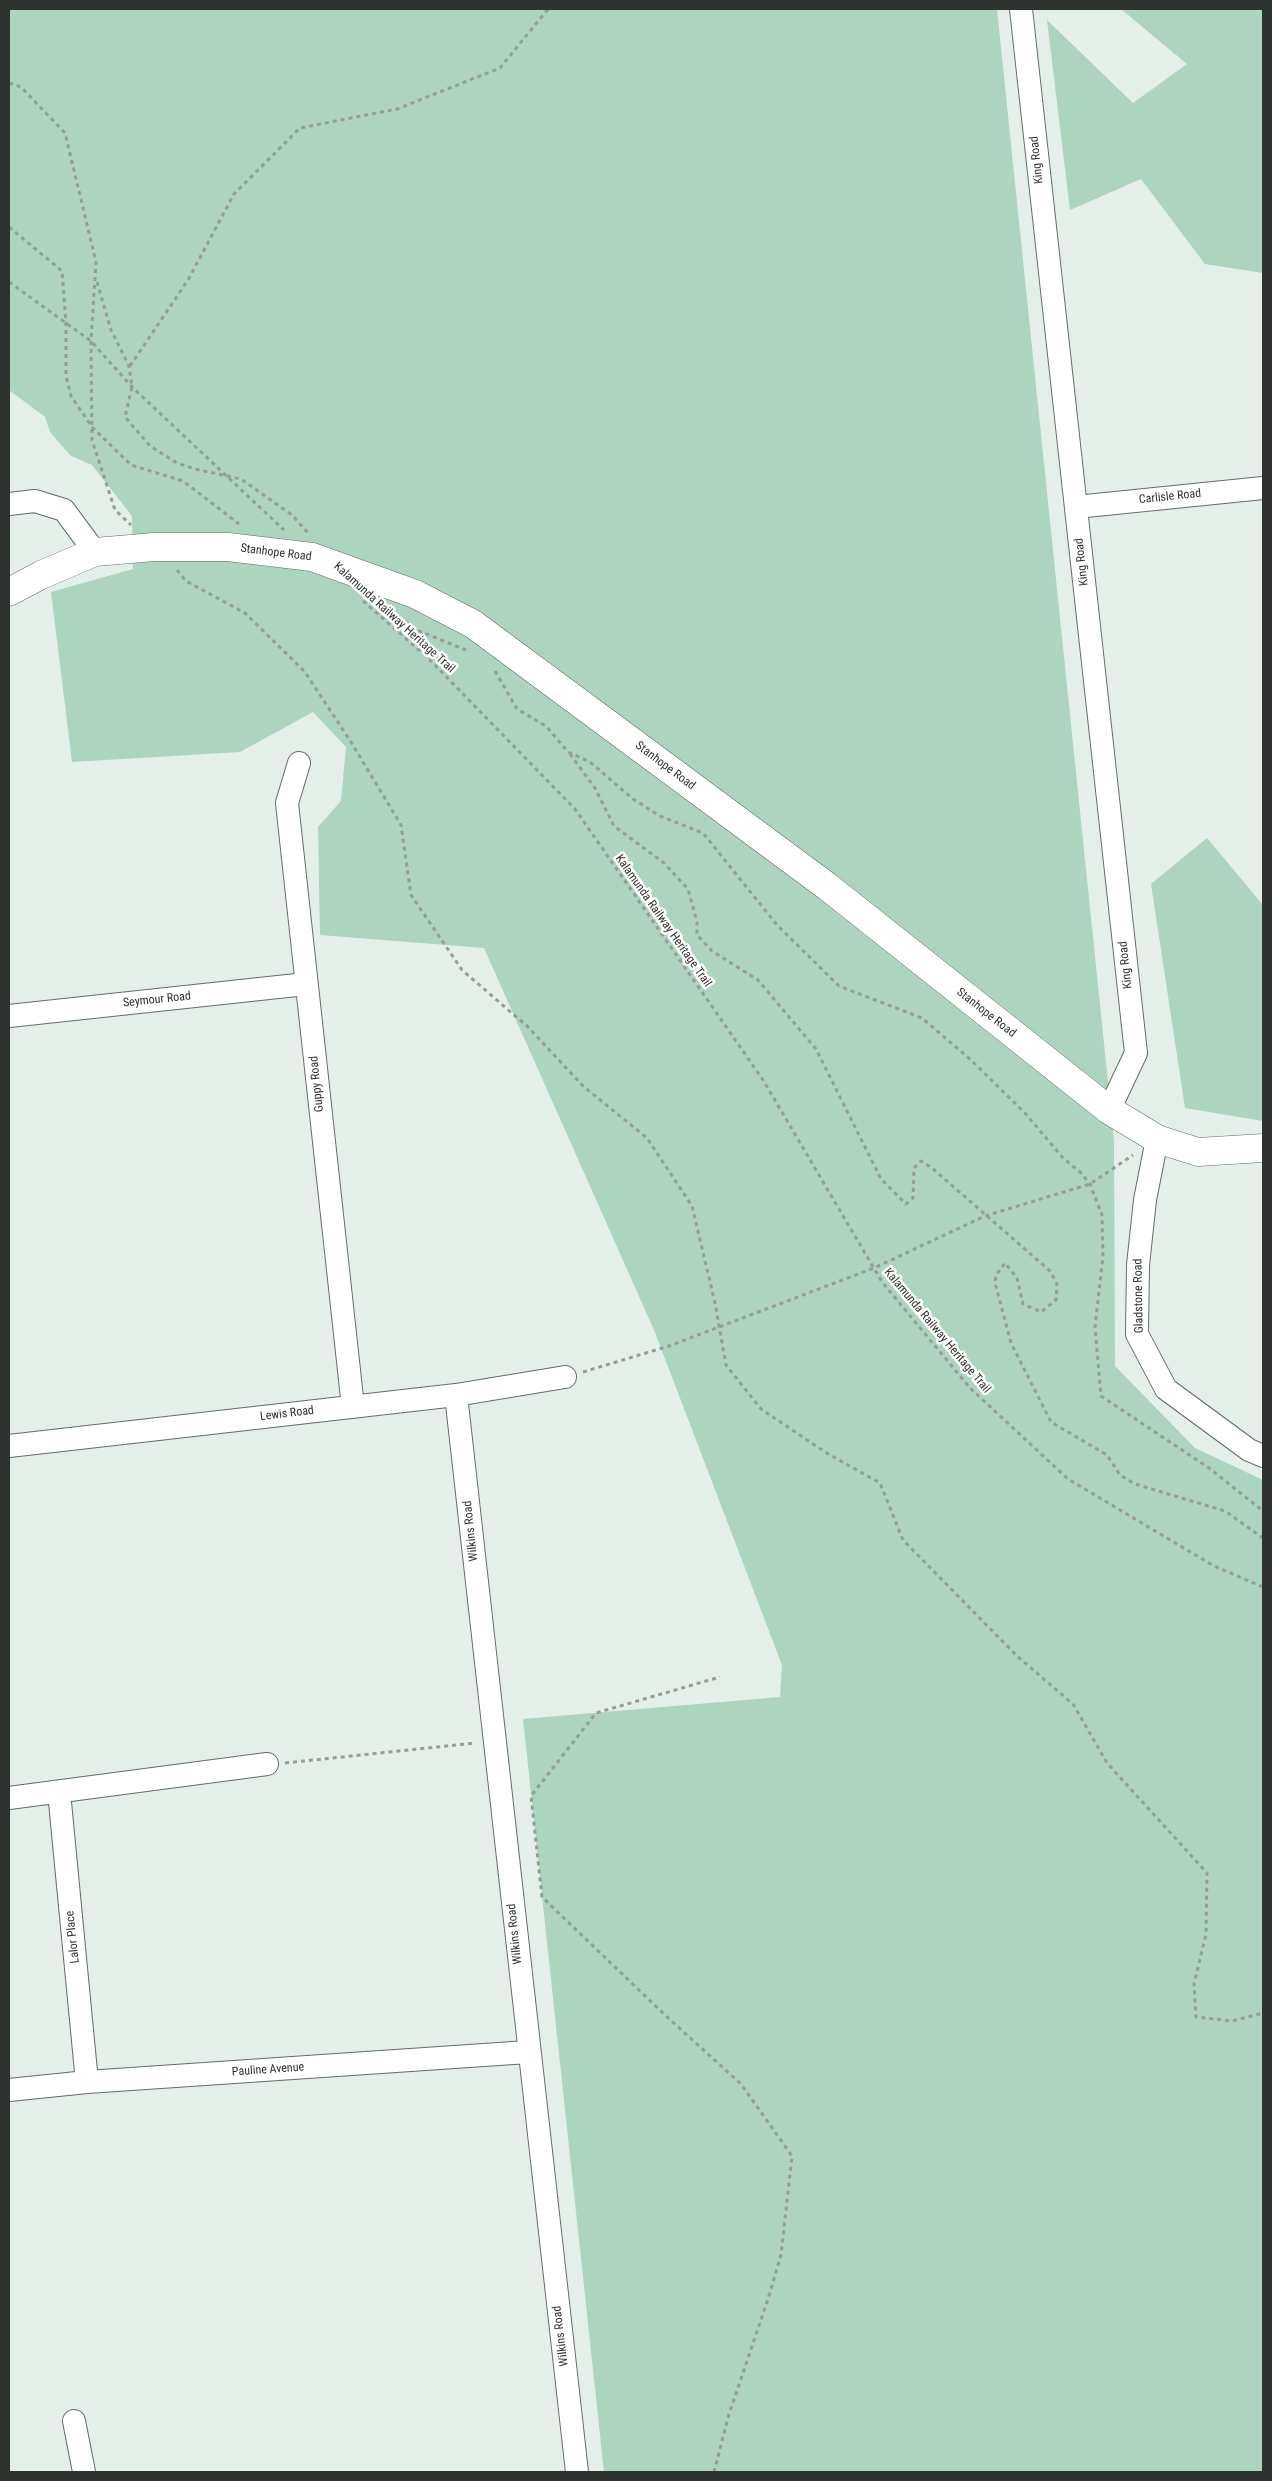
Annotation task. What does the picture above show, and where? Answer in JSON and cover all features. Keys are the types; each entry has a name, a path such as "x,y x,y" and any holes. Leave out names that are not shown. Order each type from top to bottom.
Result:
{"street":[{"name":"King Road","path":"1021,9 1136,1053 1110,1110"},
{"name":"Carlisle Road","path":"1076,507 1263,488"},
{"path":"9,504 35,501 64,510 95,552"},
{"name":"Stanhope Road","path":"9,592 41,575 95,552 154,547 312,547 415,594 473,624 828,887 1110,1110 1157,1139 1198,1152 1263,1148"},
{"name":"Guppy Road","path":"299,763 287,803 353,1407"},
{"name":"Seymour Road","path":"9,1016 306,984"},
{"name":"Gladstone Road","path":"1157,1139 1145,1200 1138,1265 1137,1334 1166,1389 1249,1450 1263,1456"},
{"name":"Lewis Road","path":"9,1446 456,1395 565,1377"},
{"name":"Wilkins Road","path":"456,1395 528,2052 577,2472"},
{"path":"9,1798 267,1764"},
{"name":"Lalor Place","path":"59,1792 87,2082"},
{"name":"Pauline Avenue","path":"9,2090 87,2082 528,2052"},
{"path":"74,2421 84,2472"}],"path":[{"path":"129,366 188,280 234,194 300,128 397,109 500,68 548,9"},
{"path":"9,83 21,87 65,133 96,262 91,341 92,440 115,510 186,581 245,614 305,672 351,742 401,825 411,895 462,970 528,1027 583,1086 647,1138 692,1206 726,1366 761,1409 825,1452 880,1483 904,1540 1017,1656 1073,1704 1107,1762 1207,1874 1206,1934 1194,1984 1196,2017 1232,2021 1263,2013"},
{"path":"9,227 62,271 66,323 66,376 71,396 92,427 130,465 183,481 245,529"},
{"path":"96,279 111,330 129,366 132,387 125,417 150,446 177,463 241,479 292,515 312,547"},
{"path":"9,282 91,341 132,387 229,477 312,547"},
{"name":"Kalamunda Railway Heritage Trail","path":"355,594 427,657 575,809 763,1080 882,1282 970,1388 1068,1479 1214,1566 1263,1588"},
{"path":"389,610 419,631 470,653"},
{"path":"490,667 497,672 517,709 546,726 568,752 595,788 614,826 664,863 688,889 697,922 697,936 712,951 758,980 816,1048 881,1178 906,1204 913,1198 914,1168 921,1161 932,1168 1050,1271 1057,1284 1056,1300 1041,1312 1023,1304 1017,1278 1005,1264 996,1275 996,1283 1011,1343 1051,1422 1107,1455 1120,1475 1135,1484 1225,1511 1263,1538"},
{"path":"568,752 590,762 633,799 660,816 703,833 777,924 839,986 922,1018 985,1073 1090,1184 1102,1215 1103,1256 1095,1327 1101,1396 1201,1462 1263,1511"},
{"path":"565,1377 669,1346 874,1268 986,1216 1090,1184 1157,1139"},
{"path":"714,2472 729,2414 781,2255 792,2156 742,2084 666,2016 542,1897 531,1796 596,1713 720,1677"},
{"path":"267,1764 299,1763 494,1741"}],"green space":[{"path":"9,9 997,9 1114,1140 1115,1366 1195,1448 1263,1480 1263,2472 604,2472 523,1719 780,1697 782,1665 654,1330 484,948 320,935 318,827 341,801 346,747 313,712 240,752 72,762 51,592 133,569 132,516 92,465 71,456 50,432 45,417 9,390"},
{"path":"1121,9 1263,9 1263,273 1205,264 1141,179 1070,210 1047,20 1133,103 1187,64"},
{"path":"1207,838 1263,905 1263,1121 1185,1108 1151,884"}]}
